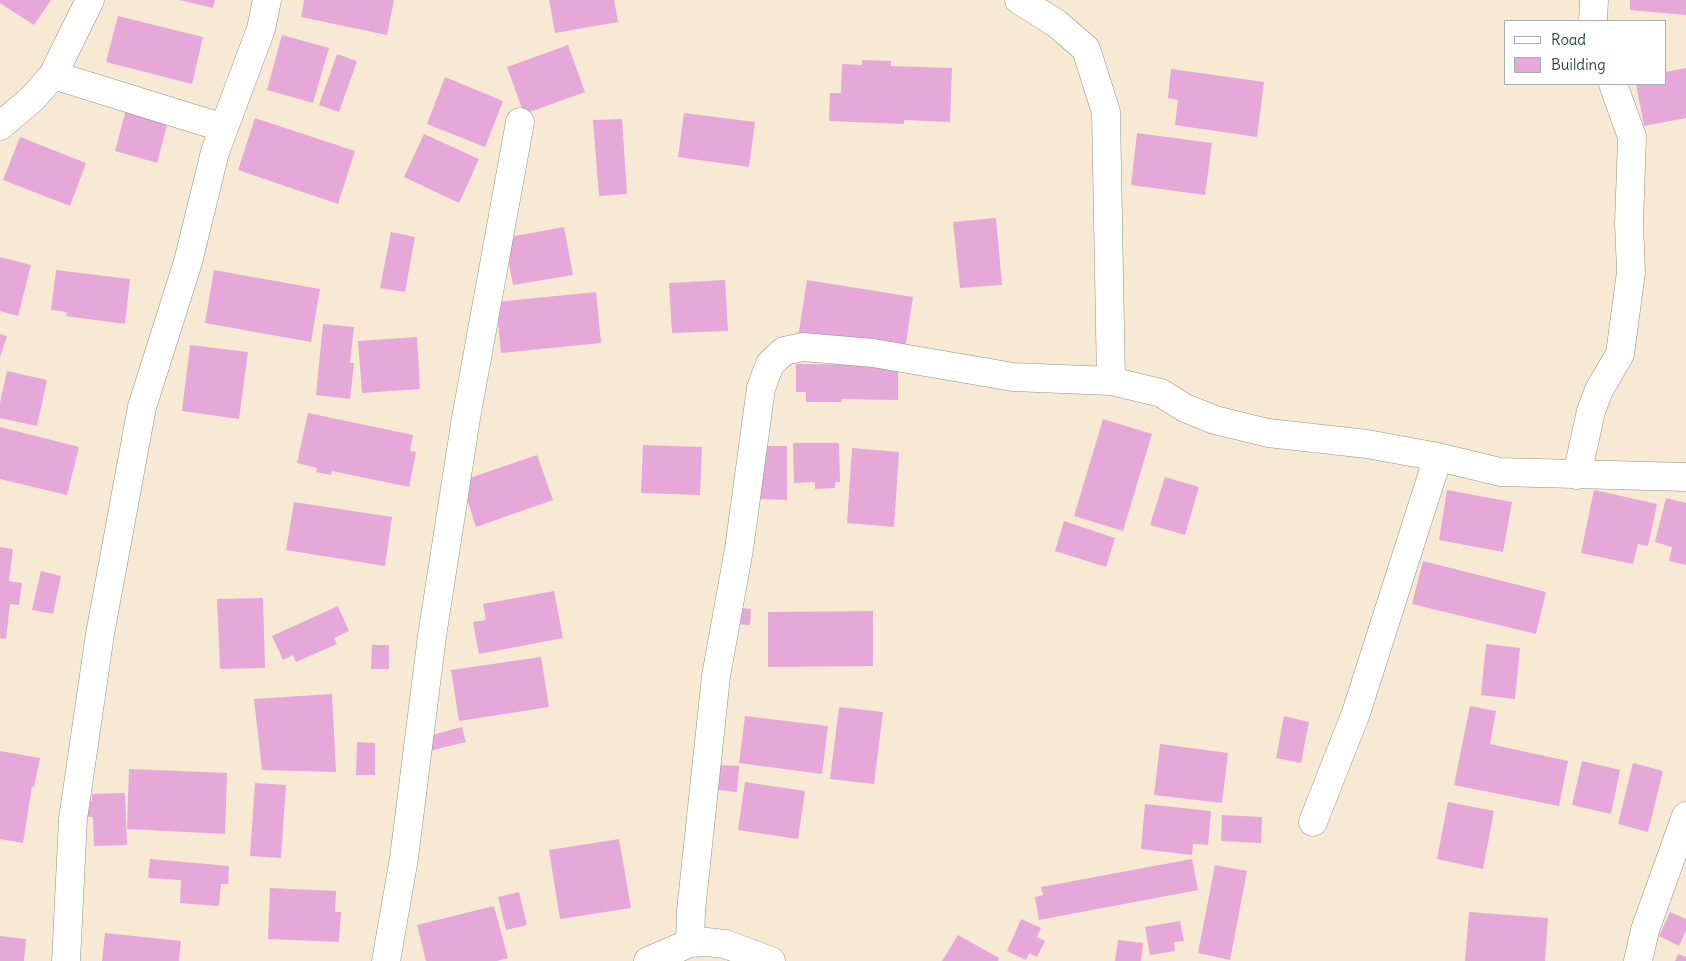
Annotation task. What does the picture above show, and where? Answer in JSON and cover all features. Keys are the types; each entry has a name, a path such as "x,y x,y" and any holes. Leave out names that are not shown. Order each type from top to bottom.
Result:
{"street":[{"path":"0,126 33,98 53,75 90,0"},
{"path":"66,961 73,819 100,634 142,407 188,262 215,152 261,28 267,0"},
{"path":"1020,0 1056,23 1086,48 1106,112 1111,381"},
{"path":"1593,20 1594,0"},
{"path":"53,75 224,128"},
{"path":"1577,475 1591,411 1599,390 1620,354 1631,272 1629,214 1632,137 1613,85"},
{"path":"386,961 404,858 432,636 466,418 520,122"},
{"path":"690,943 691,911 716,676 739,549 761,388 770,364 784,351 803,347 872,353 1013,377 1111,381 1161,393 1185,408 1215,420 1268,433 1367,444 1438,457 1500,472 1686,477"},
{"path":"1313,822 1356,713 1438,457"},
{"path":"1638,961 1645,930 1686,816"},
{"path":"648,961 690,943 724,944 771,961"}],"building":[{"path":"0,0 51,0 34,25 0,3"},
{"path":"179,0 215,0 213,8"},
{"path":"304,0 394,0 387,35 301,17"},
{"path":"549,0 614,0 618,22 555,33"},
{"path":"1630,0 1686,0 1686,15 1630,10"},
{"path":"118,16 203,37 192,84 106,62"},
{"path":"282,35 329,48 313,103 267,90"},
{"path":"568,45 585,92 524,114 507,67"},
{"path":"337,54 357,61 339,112 319,105"},
{"path":"862,60 891,61 891,66 952,68 950,122 904,120 904,124 829,121 830,93 841,93 842,64 862,65"},
{"path":"1686,68 1686,118 1644,126 1636,85 1666,85 1666,72"},
{"path":"1171,69 1264,82 1257,137 1175,125 1178,100 1168,98"},
{"path":"445,77 503,101 485,147 427,124"},
{"path":"127,106 169,118 157,163 115,151"},
{"path":"684,113 755,122 749,167 678,157"},
{"path":"255,118 355,151 338,204 238,170"},
{"path":"622,119 627,194 599,196 593,120"},
{"path":"1137,133 1212,143 1205,195 1131,185"},
{"path":"424,134 479,159 459,203 404,177"},
{"path":"20,137 86,163 70,206 3,180"},
{"path":"996,218 1002,285 960,288 953,222"},
{"path":"564,227 573,275 513,285 504,238"},
{"path":"391,232 415,237 405,292 380,288"},
{"path":"0,257 31,265 18,316 0,311"},
{"path":"56,270 130,279 125,324 66,316 67,312 51,310"},
{"path":"214,270 320,289 311,342 205,323"},
{"path":"725,280 728,331 672,333 669,283"},
{"path":"807,280 913,297 905,350 798,338"},
{"path":"596,292 601,343 501,353 496,302"},
{"path":"323,324 354,327 350,363 354,363 350,399 316,395"},
{"path":"0,334 7,336 0,357"},
{"path":"417,337 420,389 362,393 358,341"},
{"path":"190,345 248,352 239,419 182,411"},
{"path":"796,364 898,365 898,400 841,399 842,402 806,402 806,392 796,392"},
{"path":"7,371 47,380 37,426 0,418 0,403"},
{"path":"308,413 413,435 410,451 416,452 409,487 332,471 331,475 316,472 317,468 297,463"},
{"path":"1103,419 1152,434 1123,531 1074,516"},
{"path":"0,427 79,447 67,495 0,479"},
{"path":"793,443 839,443 840,482 835,482 835,488 815,489 815,482 794,483"},
{"path":"643,445 702,447 700,495 641,493"},
{"path":"759,446 787,446 787,500 759,499"},
{"path":"852,448 899,452 894,527 847,523"},
{"path":"537,455 553,500 476,527 461,481"},
{"path":"1165,477 1199,487 1185,535 1150,525"},
{"path":"1447,490 1512,502 1503,552 1439,540"},
{"path":"1594,490 1657,504 1648,546 1638,544 1633,564 1581,553"},
{"path":"1666,498 1686,503 1686,565 1669,561 1672,547 1655,542"},
{"path":"294,502 392,517 385,566 286,550"},
{"path":"1064,521 1115,538 1106,567 1055,551"},
{"path":"0,547 13,549 9,581 22,583 19,605 10,604 6,639 0,638"},
{"path":"1423,561 1546,592 1536,634 1412,604"},
{"path":"41,571 61,576 53,614 32,610"},
{"path":"554,591 563,638 479,654 473,622 486,620 483,604"},
{"path":"263,598 265,668 220,669 217,599"},
{"path":"338,606 349,631 334,638 337,644 296,662 293,655 283,660 272,636"},
{"path":"733,607 751,609 750,625 732,624"},
{"path":"873,611 873,666 768,667 768,612"},
{"path":"1486,644 1520,648 1515,699 1481,695"},
{"path":"372,645 389,645 389,669 371,669"},
{"path":"541,657 549,707 459,721 451,670"},
{"path":"332,694 336,772 262,770 254,699"},
{"path":"1470,706 1496,711 1490,744 1568,761 1559,806 1454,785"},
{"path":"839,707 883,712 874,784 830,779"},
{"path":"745,716 828,726 822,774 739,763"},
{"path":"1284,716 1309,722 1301,763 1276,758"},
{"path":"462,727 466,742 425,752 421,738"},
{"path":"357,742 375,743 375,775 356,775"},
{"path":"1160,744 1228,753 1222,803 1154,795"},
{"path":"0,751 40,758 34,787 32,786 23,843 0,839"},
{"path":"1582,761 1620,770 1611,814 1572,805"},
{"path":"1633,763 1663,771 1648,832 1618,824"},
{"path":"720,765 739,766 737,792 718,790"},
{"path":"129,769 227,773 225,834 127,829"},
{"path":"745,782 805,791 798,839 738,830"},
{"path":"255,783 286,785 281,858 250,856"},
{"path":"125,793 127,845 94,846 93,817 87,817 86,801 92,801 92,794"},
{"path":"1448,802 1494,811 1483,869 1437,859"},
{"path":"1145,804 1211,811 1208,845 1193,844 1192,855 1141,849"},
{"path":"1222,815 1262,817 1261,843 1221,841"},
{"path":"619,839 631,908 560,919 549,850"},
{"path":"150,859 229,866 228,884 221,884 219,906 180,903 181,880 148,878"},
{"path":"1192,859 1198,890 1039,920 1035,897 1043,895 1041,887"},
{"path":"1215,865 1247,871 1230,960 1198,953"},
{"path":"270,888 336,891 335,912 341,912 339,942 268,939"},
{"path":"519,892 527,925 506,930 498,897"},
{"path":"494,906 508,958 497,961 426,961 417,925"},
{"path":"1469,912 1548,918 1545,961 1465,961"},
{"path":"1670,912 1686,919 1686,931 1679,946 1659,936"},
{"path":"1021,919 1041,928 1037,937 1045,941 1037,957 1029,953 1026,960 1007,951"},
{"path":"1180,921 1184,941 1174,942 1175,951 1150,955 1145,927"},
{"path":"105,933 181,941 179,961 102,961"},
{"path":"958,935 999,958 998,961 942,961"},
{"path":"0,936 26,939 24,961 0,961"},
{"path":"1118,940 1143,943 1141,961 1115,961"},
{"path":"1678,954 1686,957 1686,961 1675,961"}]}
